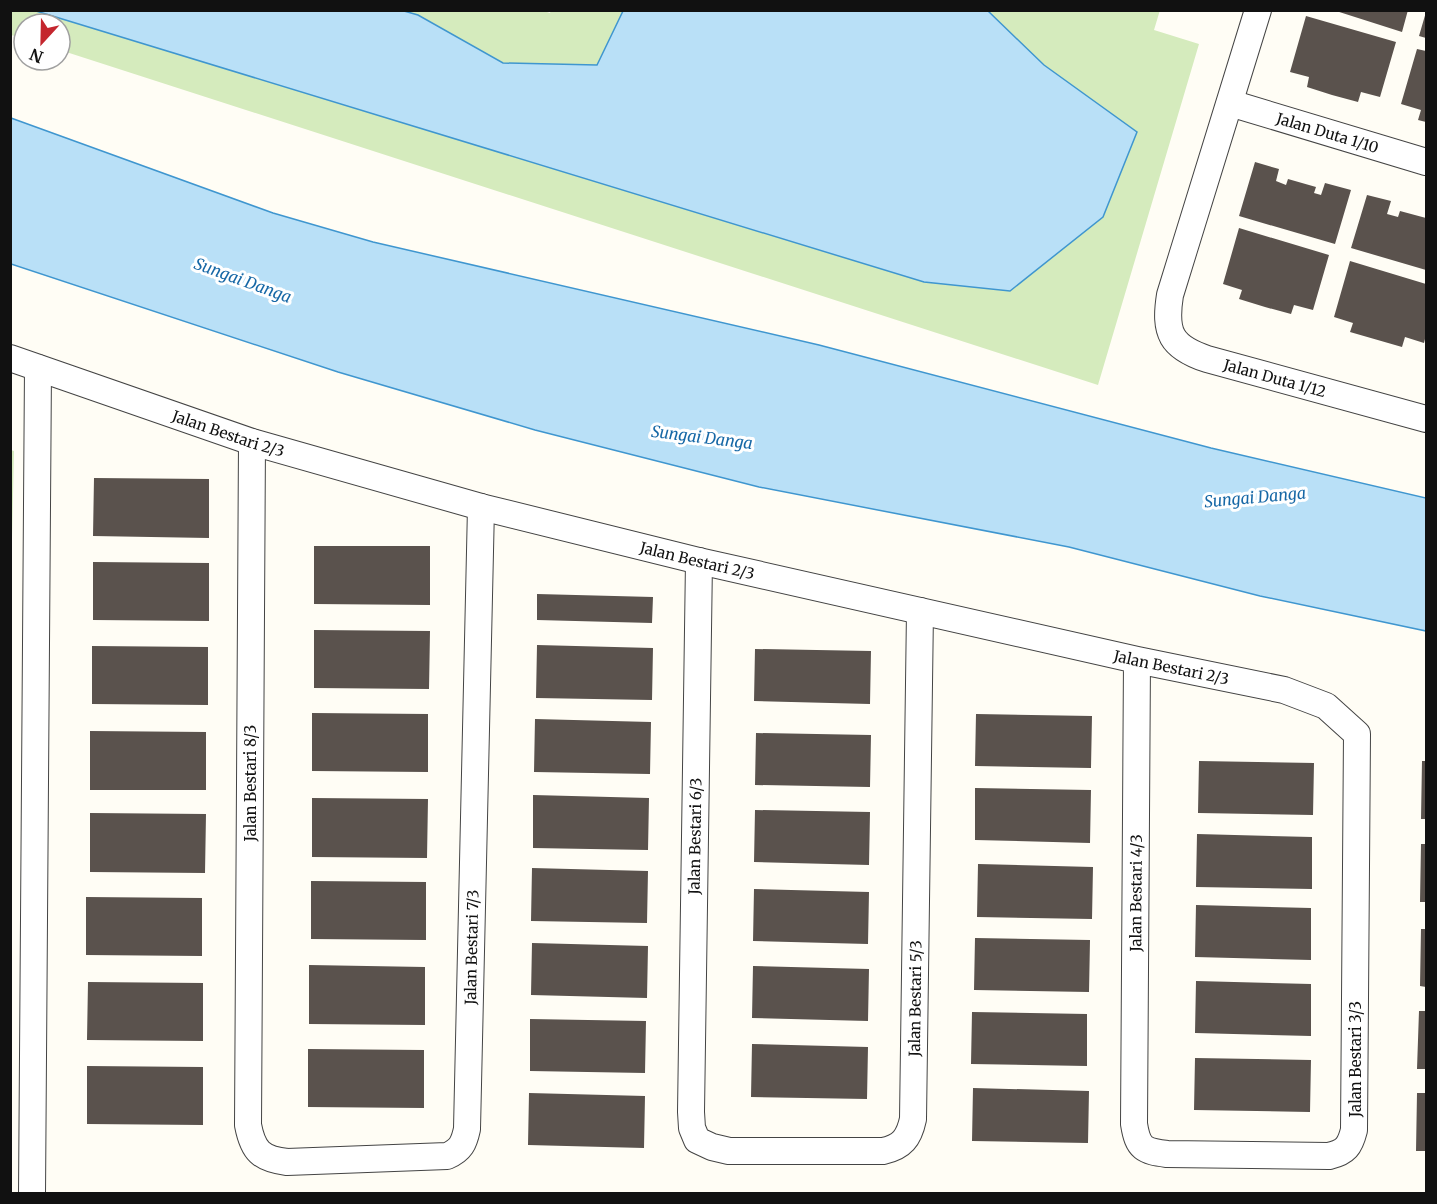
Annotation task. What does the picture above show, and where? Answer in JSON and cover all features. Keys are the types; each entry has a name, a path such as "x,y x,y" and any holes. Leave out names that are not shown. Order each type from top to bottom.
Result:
{"street":[{"name":"Jalan Duta 1/12","path":"1257,10 1170,295 1167,316 1172,336 1186,352 1426,419"},
{"name":"Jalan Duta 1/10","path":"1230,103 1426,162"},
{"name":"Jalan Bestari 2/3","path":"10,358 252,442 481,507 699,561 1137,660 1284,690 1326,706 1357,734"},
{"path":"32,1194 39,368"},
{"name":"Jalan Bestari 8/3","path":"248,1125 252,442"},
{"name":"Jalan Bestari 7/3","path":"248,1125 251,1140 260,1154 271,1160 287,1162 447,1156 458,1152 465,1141 481,507"},
{"name":"Jalan Bestari 6/3","path":"691,1112 699,561"},
{"name":"Jalan Bestari 5/3","path":"691,1112 692,1128 698,1140 712,1147 729,1151 883,1151 895,1149 904,1142 910,1132 913,1119 920,611"},
{"name":"Jalan Bestari 4/3","path":"1134,1124 1137,660"},
{"name":"Jalan Bestari 3/3","path":"1134,1124 1136,1138 1143,1148 1167,1154 1329,1156 1343,1153 1351,1145 1354,1130 1357,734"}],"green space":[{"path":"11,10 541,10 550,13 551,10 1160,10 1154,30 1199,44 1098,385 72,54 72,12 12,12 11,35"},
{"path":"10,450 14,451 11,583"}],"water":[{"path":"36,11 404,11 418,15 503,63 597,65 623,11 988,11 1044,65 1137,132 1103,217 1010,291 924,282 72,22 72,12"},
{"name":"Sungai Danga","path":"11,118 273,213 373,242 819,345 1211,448 1426,498 1426,631 1260,596 1069,547 759,487 535,430 338,372 11,264"}],"building":[{"path":"1333,10 1408,10 1402,32"},
{"path":"1426,12 1426,38 1419,36"},
{"path":"1306,16 1396,42 1380,97 1361,92 1358,102 1332,95 1307,87 1309,77 1290,72"},
{"path":"1417,49 1426,51 1426,122 1418,120 1421,110 1401,104"},
{"path":"1255,162 1279,169 1276,181 1286,185 1288,179 1316,187 1314,193 1321,195 1325,183 1351,190 1335,244 1239,216"},
{"path":"1367,195 1391,201 1387,214 1398,217 1400,211 1426,218 1426,270 1351,248"},
{"path":"1239,228 1329,255 1313,310 1294,305 1291,314 1265,307 1239,299 1242,290 1223,284"},
{"path":"1350,261 1426,284 1424,343 1405,337 1402,347 1350,332 1353,323 1334,317"},
{"path":"94,478 209,479 209,538 93,536"},
{"path":"314,546 430,546 430,605 314,604"},
{"path":"93,562 209,563 209,621 93,620"},
{"path":"537,594 653,597 652,623 537,620"},
{"path":"314,630 430,631 429,689 314,688"},
{"path":"537,645 653,648 652,700 536,698"},
{"path":"92,646 208,647 208,705 92,704"},
{"path":"755,649 871,651 870,704 754,701"},
{"path":"312,713 428,714 428,772 312,771"},
{"path":"976,714 1092,716 1091,768 975,766"},
{"path":"535,719 651,722 650,774 534,772"},
{"path":"90,731 206,732 206,790 90,790"},
{"path":"756,733 871,735 870,787 755,785"},
{"path":"1199,761 1314,763 1313,815 1198,813"},
{"path":"1422,761 1426,761 1426,819 1421,819"},
{"path":"975,788 1091,790 1090,843 975,840"},
{"path":"533,795 649,798 648,850 533,848"},
{"path":"312,798 428,799 427,858 312,857"},
{"path":"755,810 870,812 869,865 754,862"},
{"path":"90,813 206,814 205,873 90,872"},
{"path":"1197,834 1312,837 1312,889 1196,887"},
{"path":"1421,844 1426,844 1426,902 1420,902"},
{"path":"978,864 1093,867 1092,919 977,917"},
{"path":"532,868 648,871 647,923 531,921"},
{"path":"311,881 426,882 426,940 311,939"},
{"path":"754,889 869,892 868,944 753,941"},
{"path":"86,897 202,898 202,956 86,955"},
{"path":"1196,905 1311,908 1311,960 1195,957"},
{"path":"1421,929 1426,929 1426,987 1420,986"},
{"path":"975,938 1090,940 1089,992 974,990"},
{"path":"532,943 648,946 647,998 531,995"},
{"path":"309,965 425,967 425,1025 309,1024"},
{"path":"753,966 869,969 868,1021 752,1018"},
{"path":"1196,981 1311,984 1311,1036 1195,1033"},
{"path":"88,982 203,983 203,1041 87,1040"},
{"path":"1419,1011 1426,1011 1426,1069 1417,1069"},
{"path":"972,1012 1087,1014 1087,1066 971,1064"},
{"path":"530,1019 646,1021 645,1073 530,1071"},
{"path":"752,1044 868,1047 867,1099 751,1097"},
{"path":"308,1049 424,1050 424,1108 308,1107"},
{"path":"1195,1058 1311,1060 1310,1112 1194,1110"},
{"path":"87,1066 203,1067 203,1125 87,1124"},
{"path":"973,1088 1089,1091 1088,1143 972,1141"},
{"path":"529,1093 645,1096 644,1148 528,1145"},
{"path":"1417,1093 1426,1093 1426,1151 1416,1151"}]}
